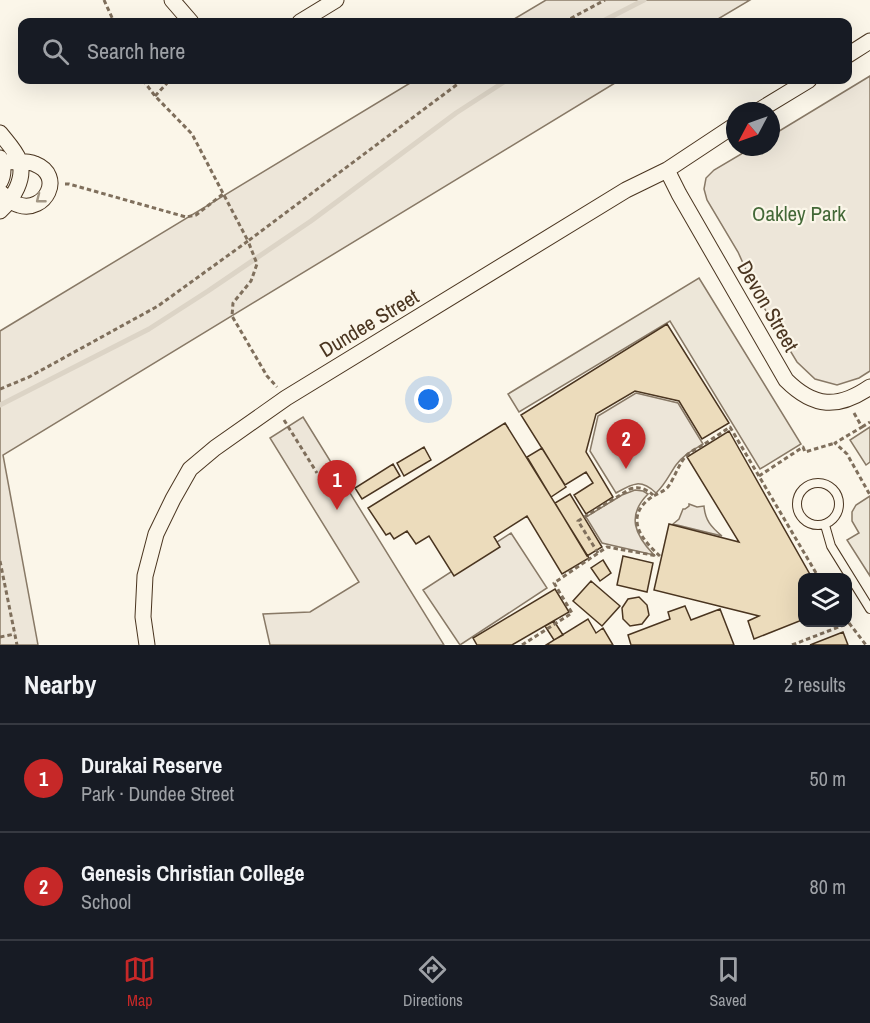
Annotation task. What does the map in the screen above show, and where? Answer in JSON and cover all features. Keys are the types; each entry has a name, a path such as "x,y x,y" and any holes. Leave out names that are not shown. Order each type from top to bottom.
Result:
{"street":[{"path":"172,0 188,18"},
{"path":"307,18 336,0"},
{"path":"852,52 870,41"},
{"path":"773,102 802,84"},
{"name":"Dundee Street","path":"147,645 143,617 146,576 156,534 190,470 215,448 281,402 626,190 667,170 726,132"},
{"path":"0,133 13,148 20,162 21,174 4,184"},
{"path":"4,184 20,162"},
{"path":"4,184 16,205 35,204 46,196 51,185 47,172 33,163 20,162"},
{"name":"Devon Street","path":"667,170 786,380 796,390 819,401 834,403 846,401"},
{"path":"846,401 870,387"}],"lane":[{"path":"812,483 827,485 837,495 839,507 837,514 825,525 811,525 804,521 797,510 798,495 812,483"},
{"path":"825,525 831,546 870,609"}],"path":[{"path":"104,0 112,18"},
{"path":"571,18 605,0"},
{"path":"145,84 192,134 248,241 258,264 251,281 233,303 232,316 267,376 317,473"},
{"path":"155,96 166,84"},
{"path":"0,388 29,377 158,306 458,84"},
{"path":"51,185 69,184 186,217 196,215 223,194"},
{"path":"846,401 862,426"},
{"path":"759,476 803,447 805,452 835,443 870,422"},
{"path":"522,645 572,613 554,583 607,547 660,556 640,535 637,525 639,511 646,501 668,486 686,456 730,427 816,573"},
{"path":"835,443 847,454 870,495"},
{"path":"598,554 578,521 630,489 643,488 653,495"},
{"path":"0,561 17,645"},
{"path":"792,645 836,627"},
{"path":"852,627 866,645"},
{"path":"0,637 15,634"}],"green space":[{"path":"546,0 750,0 720,18 516,18"},
{"name":"Oakley Park","path":"870,76 870,371 859,378 837,385 815,379 797,362 760,301 738,252 707,200 704,189 706,178 714,170 738,156 780,156 780,131"},
{"path":"408,84 613,84 3,455 38,645 0,645 0,331"},
{"path":"636,393 678,403 703,444 679,461 656,493 645,485 636,484 616,493 590,451 598,416"},
{"path":"303,417 444,645 270,645 263,614 310,612 359,582 270,438"},
{"path":"635,490 648,494 641,502 635,518 638,533 654,555 602,543 586,517 622,495"},
{"path":"689,504 697,507 704,506 709,523 722,536 673,524"},
{"path":"511,533 547,588 460,645 423,590"}],"shaded area":[{"path":"699,278 801,444 760,469 670,321 519,412 508,394"},
{"path":"870,427 870,462 866,465 850,440"},
{"path":"870,496 870,576 847,540 859,533 852,521 852,512 856,505"}],"building":[{"path":"667,324 729,423 702,439 679,401 635,391 596,414 586,452 613,497 586,514 574,495 593,483 586,472 565,485 521,415"},
{"path":"505,423 589,558 562,574 527,516 494,537 500,547 454,576 429,536 416,544 407,531 394,539 390,533 386,535 368,508"},
{"path":"729,431 809,573 798,573 798,622 754,639 748,621 759,616 654,590 669,524 739,542 687,457"},
{"path":"424,447 431,460 404,476 397,463"},
{"path":"542,448 566,487 551,497 527,457"},
{"path":"393,464 400,476 362,499 355,488"},
{"path":"570,494 602,547 587,556 555,503"},
{"path":"623,556 653,563 647,592 617,585"},
{"path":"603,560 611,573 600,581 591,568"},
{"path":"591,581 620,606 602,626 573,601"},
{"path":"555,589 569,612 512,645 477,645 473,638"},
{"path":"639,597 647,605 649,615 642,624 630,626 623,619 622,608 628,599"},
{"path":"685,606 691,620 720,609 734,645 631,645 628,635 670,619 668,612"},
{"path":"588,619 596,633 603,628 613,645 546,645"},
{"path":"554,621 563,635 554,640 545,626"},
{"path":"843,632 848,645 810,645"}],"waterway":[{"path":"609,18 644,0"},
{"path":"0,405 149,329 311,221 456,113 501,84"}],"place":[{"name":"Genesis Christian College","path":"626,469"},
{"name":"Durakai Reserve","path":"337,510"}]}
